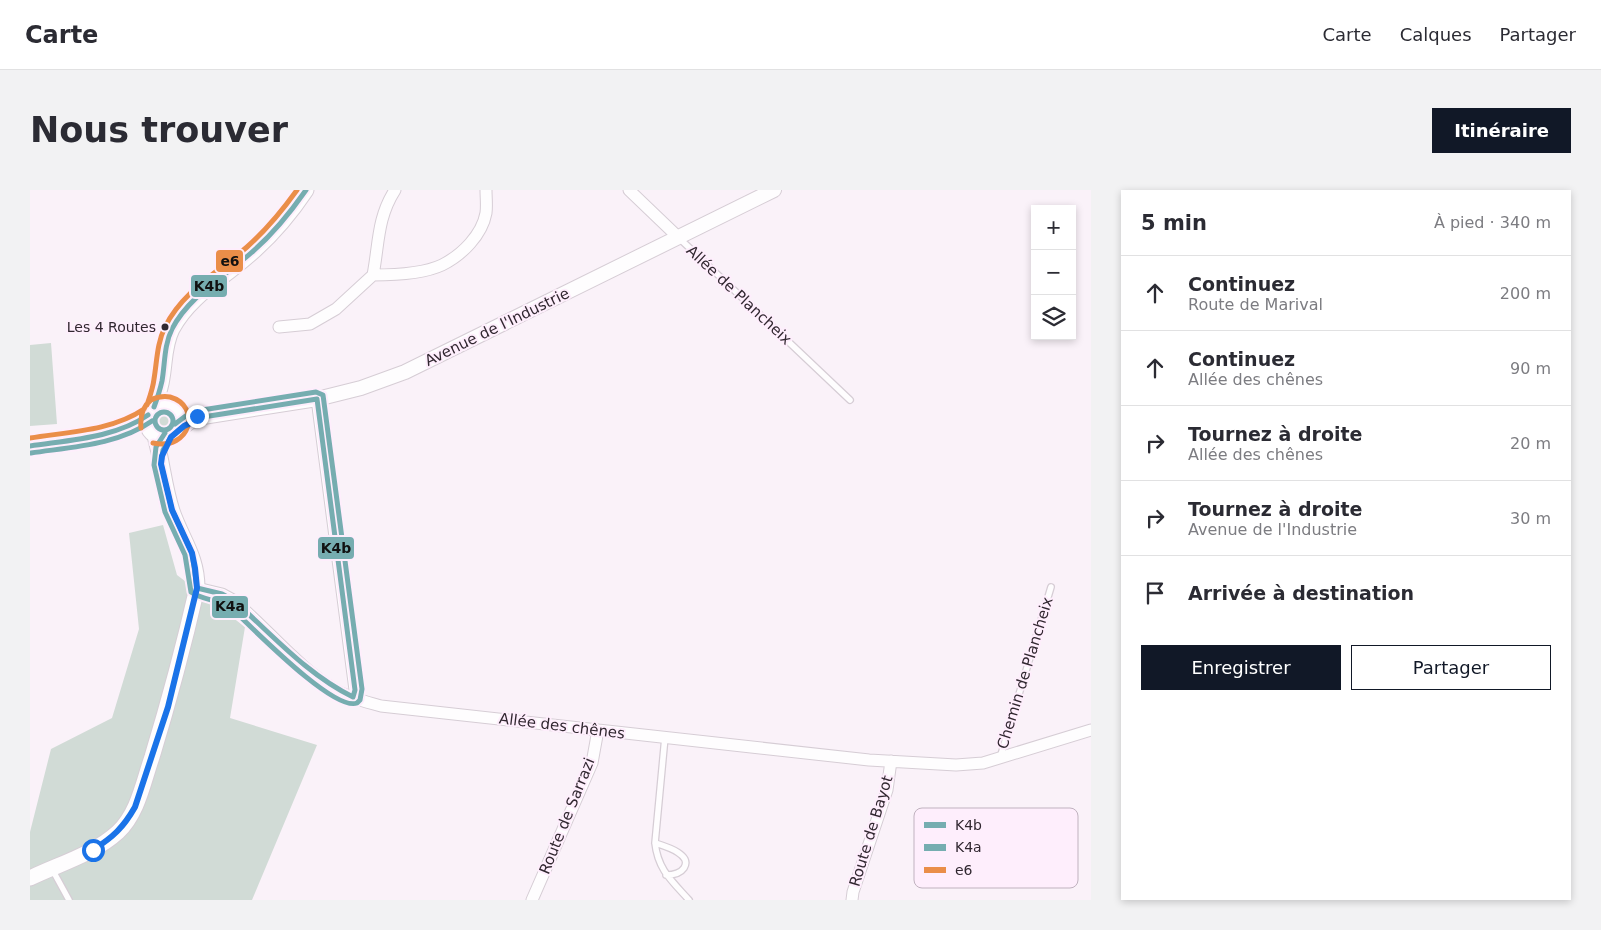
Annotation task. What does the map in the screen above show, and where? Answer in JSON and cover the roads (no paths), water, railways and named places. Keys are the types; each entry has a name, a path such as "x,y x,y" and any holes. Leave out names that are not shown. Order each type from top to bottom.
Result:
{"main road":[{"path":"30,878 93,850 110,839 127,822 135,807 168,707 197,588 192,553 172,510 153,434 148,424 162,378 163,359 171,331 185,309 203,291 255,250 272,234 306,190"},
{"path":"161,464 163,450 175,433 181,420 166,392 162,378"},
{"path":"30,446 118,430 134,425 163,404 175,408"},
{"path":"118,430 145,430 160,438 175,433"}],"street":[{"path":"279,327 310,324 336,309 373,274 378,229 386,202 395,190"},
{"path":"373,274 412,273 442,265 467,246 479,233 486,213 486,190"},
{"name":"Allée de Plancheix","path":"629,190 678,237"},
{"name":"Avenue de l'Industrie","path":"175,433 190,422 203,417 317,399 361,388 405,372 774,190"},
{"path":"317,399 355,690 353,697"},
{"name":"Avenue de l'Industrie","path":"175,408 189,416 203,417"},
{"name":"Allée des chênes","path":"197,588 222,594 233,600 316,676 338,691 380,706 891,761 956,765 983,763 1091,730"},
{"name":"Route de Sarrazi","path":"532,900 592,763 598,730"},
{"name":"Route de Bayot","path":"852,900 887,790 891,761"}],"lane":[{"name":"Allée de Plancheix","path":"678,237 850,400"},
{"name":"Chemin de Plancheix","path":"1000,758 1051,587"},
{"path":"665,737 655,843 658,862 666,876 689,900"},
{"path":"655,843 676,851 685,858 684,869 677,874 666,876"},
{"path":"52,868 69,900"}],"place":[{"name":"Les 4 Routes","path":"165,327"}]}
